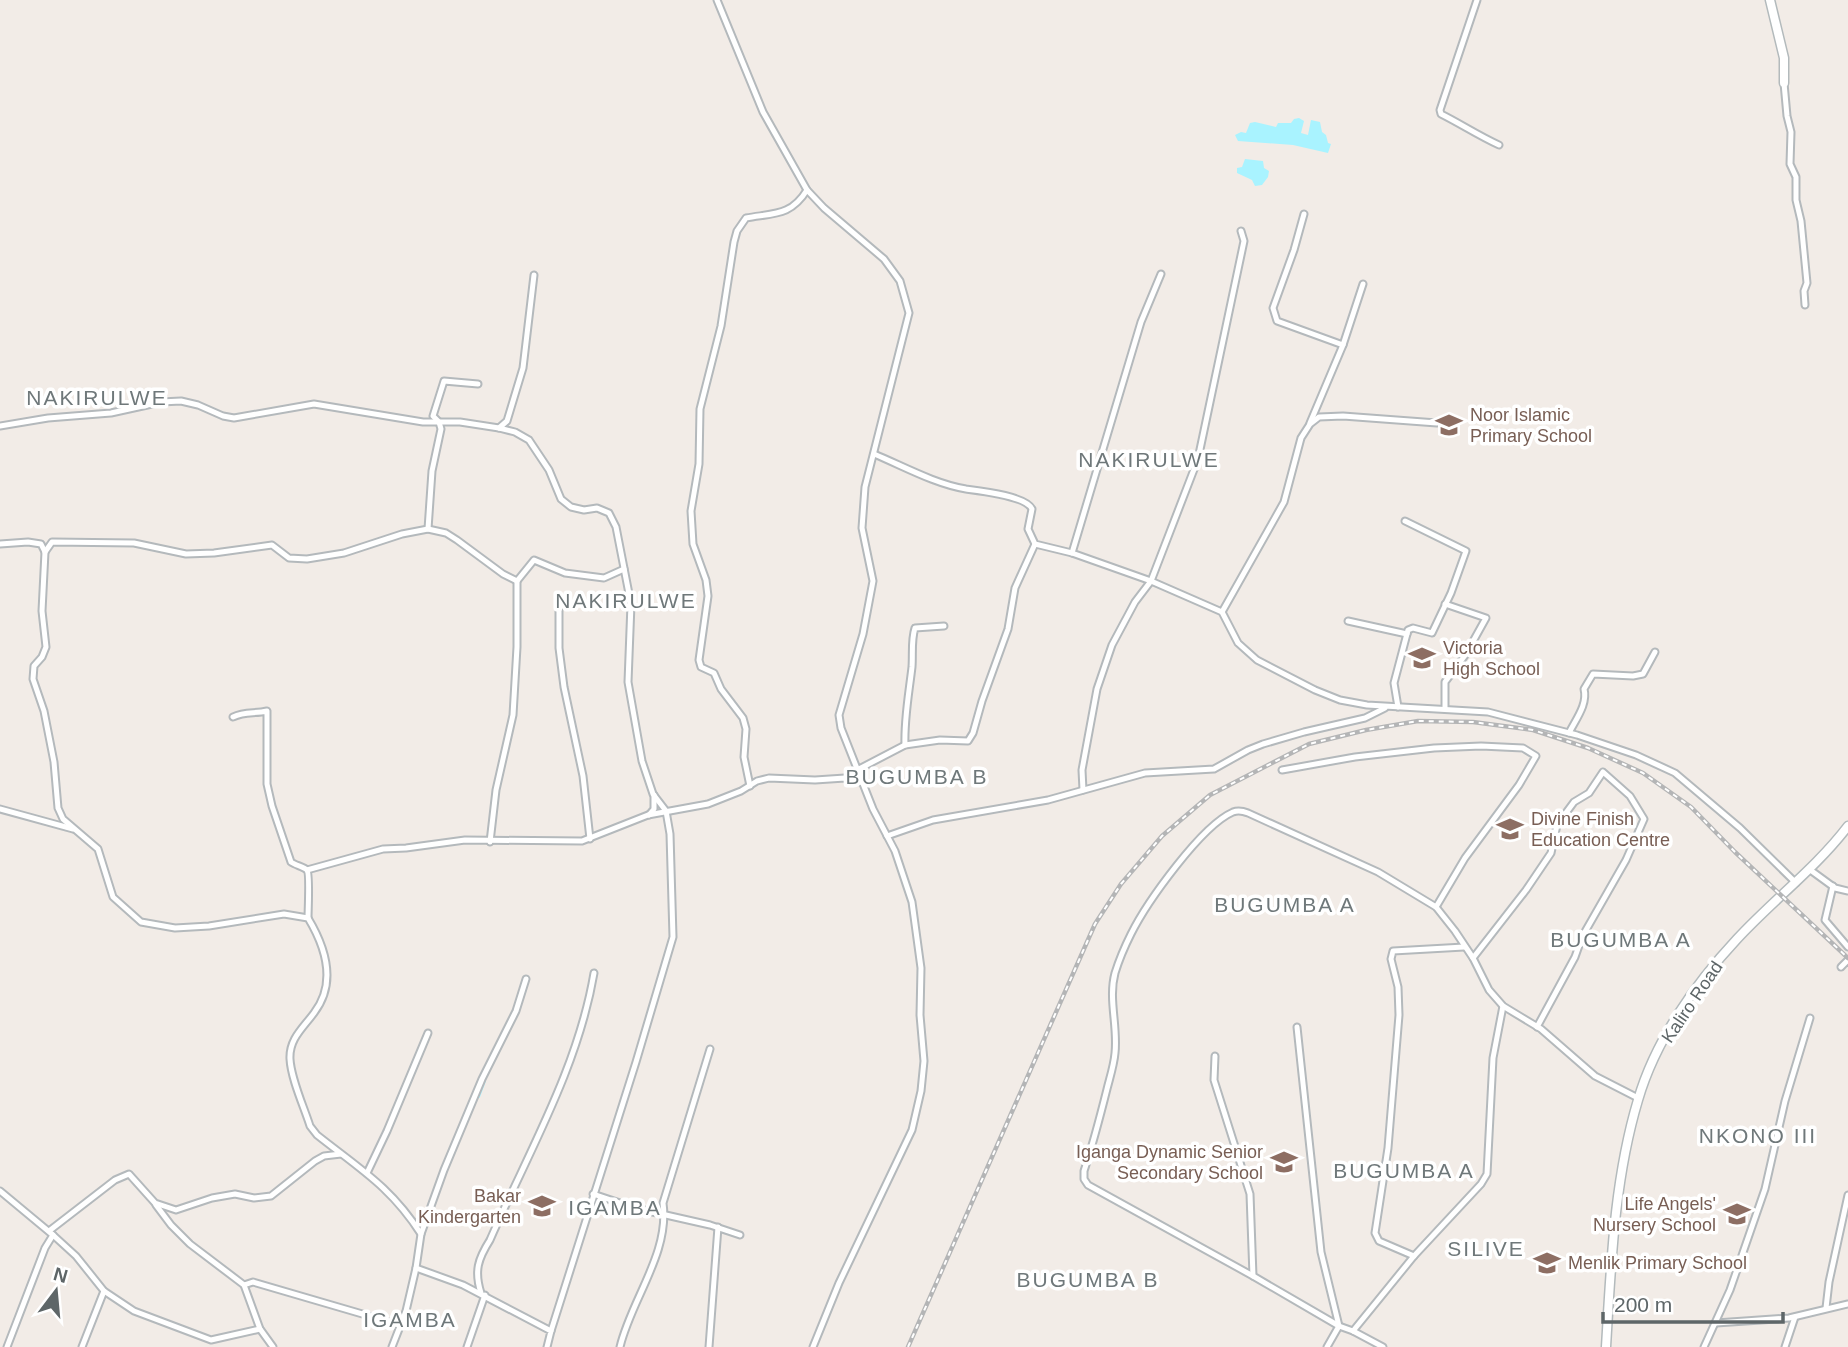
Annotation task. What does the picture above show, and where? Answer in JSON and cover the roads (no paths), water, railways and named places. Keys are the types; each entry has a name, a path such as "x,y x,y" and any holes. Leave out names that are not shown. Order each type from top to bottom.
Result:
{"main road":[{"path":"1770,0 1784,58 1784,83"},
{"name":"Kaliro Road","path":"1605,1347 1623,1160 1638,1098 1668,1031 1702,981 1736,940 1796,883 1848,826"}],"street":[{"path":"717,0 763,112 807,190 884,259 900,281 909,313 865,487 862,528 873,581 871,600 839,715 841,728 873,809 899,860 912,902 920,968 924,1061 921,1091 912,1130 839,1283 813,1347"},
{"path":"1477,0 1440,110 1441,114 1468,127 1478,136 1499,145"},
{"path":"1784,83 1791,132 1790,164 1796,177 1796,200 1801,221 1807,283 1804,291 1805,305"},
{"path":"750,786 744,757 746,729 743,718 721,689 714,673 701,667 699,660 708,596 706,580 698,565 693,544 691,511 699,464 700,409 721,326 728,268 737,231 746,218 785,212 798,204 807,190"},
{"path":"1304,214 1273,308 1277,321 1343,345"},
{"path":"1083,790 1082,770 1097,689 1112,645 1135,602 1151,581 1198,459 1244,241 1241,231"},
{"path":"1072,552 1141,322 1161,274"},
{"path":"499,428 507,421 523,368 534,275"},
{"path":"1223,612 1284,502 1301,438 1310,424 1343,345 1363,284"},
{"path":"428,529 432,471 441,429 433,416 444,381 478,383"},
{"path":"0,426 48,418 111,413 161,402 181,401 234,418 314,404 424,422 499,428 515,432 529,440 549,470 561,499 571,507 584,510 597,508 609,513 616,527 631,604 628,682 642,761 654,795 666,811 672,866 673,937 547,1347"},
{"path":"1310,424 1319,417 1343,416 1437,424"},
{"path":"873,454 953,486 1026,502 1032,509 1028,529 1035,544 1072,552 1151,581 1223,612 1238,643 1257,660 1315,690 1340,699 1388,707 1488,712 1618,747 1675,773 1740,828 1796,883"},
{"path":"1398,707 1394,683 1408,630 1413,628 1432,633 1466,551 1405,521"},
{"path":"45,552 52,542 134,543 186,554 272,545 289,558 307,559 344,553 402,534 428,529 446,533 517,581"},
{"path":"0,544 41,544 45,552 42,611 46,647 34,666 33,679 44,711 54,762 58,808 63,819 98,849 113,897 141,922 175,928 209,926 284,914 308,918"},
{"path":"859,769 905,746 940,740 968,741 1008,629 1015,588 1035,544"},
{"path":"490,842 496,790 513,715 517,581 534,560 565,573 604,578 624,569"},
{"path":"559,604 559,648 564,687 583,776 590,839"},
{"path":"1444,709 1445,682 1466,654 1486,618 1445,604"},
{"path":"1348,621 1407,634"},
{"path":"905,746 912,635 915,628 921,626 944,626"},
{"path":"1569,733 1582,709 1586,695 1584,689 1593,674 1643,674 1655,652"},
{"path":"887,836 933,820 1018,806 1144,774 1214,769 1263,744 1365,718 1388,707"},
{"path":"233,718 243,712 259,713 267,710 267,784 272,806 291,862 307,870 383,849 465,840 573,842 590,839 648,815 708,804 757,781 781,777 815,780 845,778 864,783"},
{"path":"1282,770 1355,757 1434,748 1523,748 1536,757 1519,785 1465,858 1436,907"},
{"path":"1473,958 1551,853 1557,825 1574,802 1588,793 1603,772 1630,796 1644,818 1626,860 1582,937 1575,957 1537,1027"},
{"path":"648,815 654,809 654,795"},
{"path":"0,809 79,831"},
{"path":"1383,1347 1339,1326 1088,1185 1084,1179 1115,1053 1116,1021 1112,997 1114,975 1144,911 1192,848 1217,823 1241,811 1378,872 1436,907 1447,918 1489,989 1503,1006 1537,1027 1595,1076 1638,1098"},
{"path":"1809,869 1833,886 1848,891"},
{"path":"307,870 308,918 322,945 328,984 314,1013 298,1030 290,1059 310,1126 317,1135 393,1195 421,1234"},
{"path":"1833,886 1825,920 1848,947"},
{"path":"1413,1256 1379,1241 1375,1233 1388,1147 1399,1016 1398,987 1391,959 1393,951 1464,947"},
{"path":"1842,967 1848,960"},
{"path":"467,1347 483,1294 476,1277 478,1261 562,1083 591,993 594,973"},
{"path":"392,1347 416,1268 421,1234 444,1170 482,1079 516,1011 526,979"},
{"path":"1353,1331 1413,1256 1481,1184 1487,1174 1493,1058 1503,1006"},
{"path":"1704,1347 1747,1245 1765,1189 1785,1101 1810,1018"},
{"path":"1297,1027 1321,1252 1339,1326 1326,1347"},
{"path":"367,1173 428,1033"},
{"path":"620,1347 660,1242 665,1216 663,1203 710,1049"},
{"path":"1215,1056 1214,1080 1250,1194 1253,1276"},
{"path":"155,1203 176,1210 212,1198 235,1194 254,1198 271,1196 315,1161 324,1156 341,1154"},
{"path":"7,1347 51,1233 115,1180 129,1174 170,1225 190,1244 244,1285 260,1329 273,1347"},
{"path":"0,1191 76,1256 104,1292 134,1311 211,1340 260,1329"},
{"path":"593,1194 665,1216 718,1227 740,1236"},
{"path":"1826,1308 1829,1282 1846,1217 1848,1195"},
{"path":"709,1347 718,1227"},
{"path":"416,1268 483,1294 551,1331"},
{"path":"244,1285 253,1282 400,1325"},
{"path":"82,1347 104,1292"},
{"path":"1716,1323 1795,1317 1848,1304"},
{"path":"1785,1347 1795,1317"}],"water":[{"path":"1299,118 1304,121 1301,133 1308,135 1311,120 1320,122 1322,132 1331,144 1328,153 1293,145 1238,141 1235,135 1246,133 1250,123 1276,127 1278,123 1291,123"},
{"path":"1245,159 1263,161 1264,168 1269,171 1262,185 1255,186 1252,180 1237,173 1237,168 1242,167"}],"waterway":[{"path":"479,1097 485,1081"}],"railway":[{"path":"908,1347 1095,924 1121,884 1162,836 1210,795 1309,744 1418,721 1473,722 1533,730 1588,748 1643,773 1691,807 1848,958"}],"place":[{"name":"Noor Islamic Primary School","path":"1449,425"},
{"name":"Victoria High School","path":"1422,658"},
{"name":"Divine Finish Education Centre","path":"1510,829"},
{"name":"Iganga Dynamic Senior Secondary School","path":"1284,1162"},
{"name":"Bakar Kindergarten","path":"542,1206"},
{"name":"Life Angels' Nursery School","path":"1737,1214"},
{"name":"Menlik Primary School","path":"1547,1263"}],"district":[{"name":"NAKIRULWE","path":"97,397"},
{"name":"NAKIRULWE","path":"1149,459"},
{"name":"NAKIRULWE","path":"626,600"},
{"name":"BUGUMBA B","path":"917,776"},
{"name":"BUGUMBA A","path":"1285,904"},
{"name":"BUGUMBA A","path":"1621,939"},
{"name":"NKONO III","path":"1758,1135"},
{"name":"BUGUMBA A","path":"1404,1170"},
{"name":"IGAMBA","path":"615,1207"},
{"name":"SILIVE","path":"1486,1248"},
{"name":"BUGUMBA B","path":"1088,1279"},
{"name":"IGAMBA","path":"410,1319"}]}
